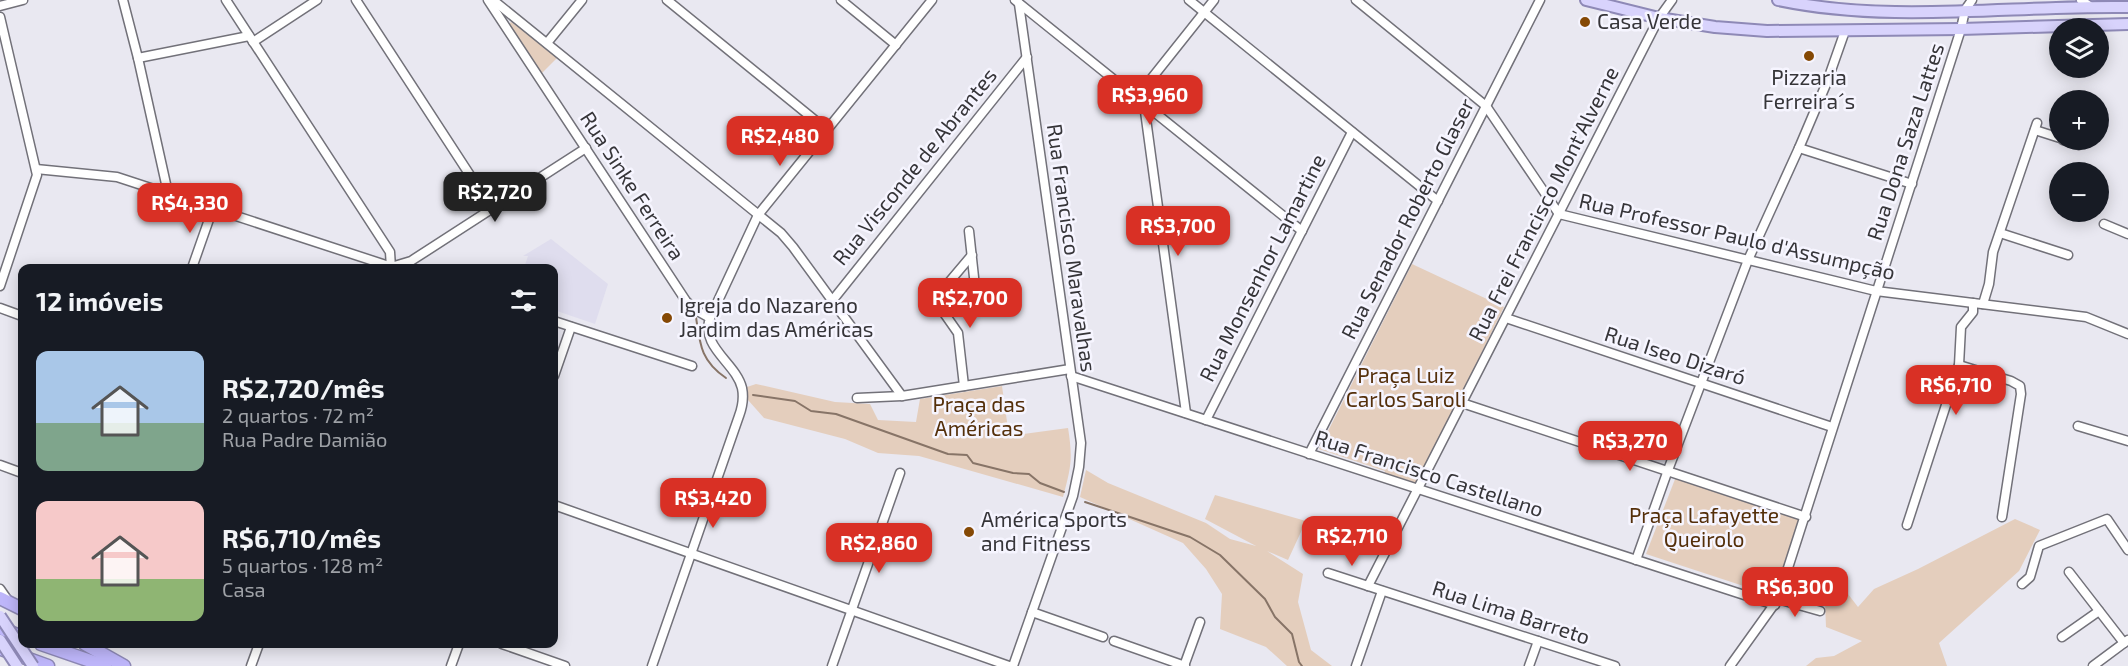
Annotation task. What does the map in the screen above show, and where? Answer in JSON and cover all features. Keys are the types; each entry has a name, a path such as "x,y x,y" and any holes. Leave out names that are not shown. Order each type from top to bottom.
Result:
{"highway":[{"path":"0,628 18,635"},
{"path":"53,648 105,666"},
{"path":"92,648 124,666"},
{"path":"0,649 19,666"},
{"path":"0,649 11,666"},
{"path":"0,649 48,666"}],"main road":[{"path":"1586,0 1659,18 1737,29 1845,31 2128,24"},
{"path":"1785,1 1837,10 1883,12 2128,7"},
{"path":"0,616 18,643"},
{"path":"0,640 19,666"},
{"path":"21,648 33,666"}],"street":[{"path":"0,6 23,0"},
{"path":"123,0 168,193"},
{"path":"226,0 390,252 392,264"},
{"path":"138,58 251,39 317,0"},
{"path":"356,0 492,209"},
{"name":"Rua Sinke Ferreira","path":"488,0 686,301 694,309 710,318"},
{"path":"494,0 789,242 902,396"},
{"path":"547,43 582,0"},
{"path":"841,0 896,45"},
{"path":"652,666 742,402 742,388 733,371 711,341 707,329 710,318 758,215 932,0"},
{"path":"1189,0 1438,201"},
{"path":"1136,98 1214,0"},
{"name":"Rua Professor Paulo d'Assumpção","path":"1356,0 1486,106 1559,214 1876,291 2086,317 2128,334"},
{"name":"Rua Senador Roberto Glaser","path":"1309,454 1540,0"},
{"name":"Rua Frei Francisco Mont'Alverne","path":"1368,586 1659,18 1672,0"},
{"path":"1822,0 1837,10"},
{"path":"1965,10 1972,0"},
{"path":"2081,0 2091,7"},
{"path":"672,2 827,130"},
{"path":"1017,2 1302,231"},
{"name":"Rua Francisco Maravalhas","path":"1011,666 1073,496 1081,443 1027,57 1017,2"},
{"name":"Rua Dona Saza Lattes","path":"1730,666 1777,602 1912,184 1965,10"},
{"path":"0,17 36,169 35,185 0,286"},
{"path":"1636,560 1748,260 1827,82 1845,31"},
{"name":"Rua Visconde de Abrantes","path":"832,301 1027,57"},
{"path":"1144,104 1186,413"},
{"path":"1907,525 1959,365 1961,327 1988,288 1992,256 2036,126 2049,132"},
{"name":"Rua Monsenhor Lamartine","path":"1206,420 1352,132"},
{"path":"403,264 585,148"},
{"path":"1799,148 1912,184"},
{"path":"36,169 113,176 381,264"},
{"path":"193,264 213,208"},
{"path":"2104,224 2128,234"},
{"path":"969,231 977,305"},
{"path":"2000,233 2068,255"},
{"path":"934,300 972,255"},
{"path":"928,290 959,336 963,386"},
{"path":"0,308 18,315"},
{"name":"Rua Iseo Dizaró","path":"1506,318 1832,427"},
{"path":"558,322 692,366"},
{"path":"558,364 571,327"},
{"path":"1959,365 2012,381 2020,386 2021,394 2002,517"},
{"name":"Rua Francisco Castellano","path":"857,398 902,396 1070,372 1206,420 1636,560 1777,602 1820,611"},
{"path":"1462,403 1806,517"},
{"path":"2078,426 2128,441"},
{"path":"0,465 18,472"},
{"path":"832,666 900,473"},
{"path":"558,506 1011,666"},
{"path":"2022,584 2030,577 2039,546 2108,519 2128,550"},
{"path":"2069,572 2126,641 2093,666"},
{"name":"Rua Lima Barreto","path":"1328,573 1615,666"},
{"path":"0,589 5,600"},
{"path":"1356,666 1382,591"},
{"path":"2062,637 2099,611"},
{"path":"1032,612 1103,637"},
{"path":"1114,641 1184,666 1200,622"},
{"path":"1529,666 1538,641"},
{"path":"251,666 258,648"},
{"path":"451,666 458,648"},
{"path":"513,648 565,666"}],"shaded area":[{"path":"551,239 608,284 595,324 558,311 558,264 525,264 528,256 523,256"}],"green space":[{"path":"511,22 559,56 541,74 507,26"},
{"name":"Praça Luiz Carlos Saroli","path":"1412,264 1504,307 1417,485 1384,474 1385,471 1319,449"},
{"name":"Praça das Américas","path":"756,384 835,402 870,404 878,420 916,422 920,399 1002,386 1009,436 1068,428 1070,463 1063,497 919,456 878,453 845,439 764,418 748,400 747,387"},
{"path":"1086,470 1108,483 1206,523 1230,539 1256,546 1205,519 1215,495 1306,521 1288,560 1267,551 1303,574 1298,602 1311,650 1332,666 1287,666 1266,647 1220,629 1222,594 1206,569 1183,543 1080,497"},
{"name":"Praça Lafayette Queirolo","path":"1677,474 1799,518 1774,596 1646,554"},
{"path":"2015,519 2040,530 2019,571 1939,643 1947,666 1806,666 1816,658 1834,656 1862,641 1826,627 1825,602 1835,577 1858,607 1874,589"}],"waterway":[{"path":"696,317 703,352 711,365 726,378"},
{"path":"753,395 795,401 811,411 836,414 948,454 967,455 973,463 1013,473 1029,474 1040,483 1064,492"},
{"path":"1085,502 1190,537 1220,555 1265,599 1275,617 1292,634 1302,666"}],"place":[{"name":"Casa Verde","path":"1585,22"},
{"name":"Pizzaria Ferreira´s","path":"1809,56"},
{"name":"Igreja do Nazareno Jardim das Américas","path":"667,318"},
{"name":"América Sports and Fitness","path":"969,532"}]}
